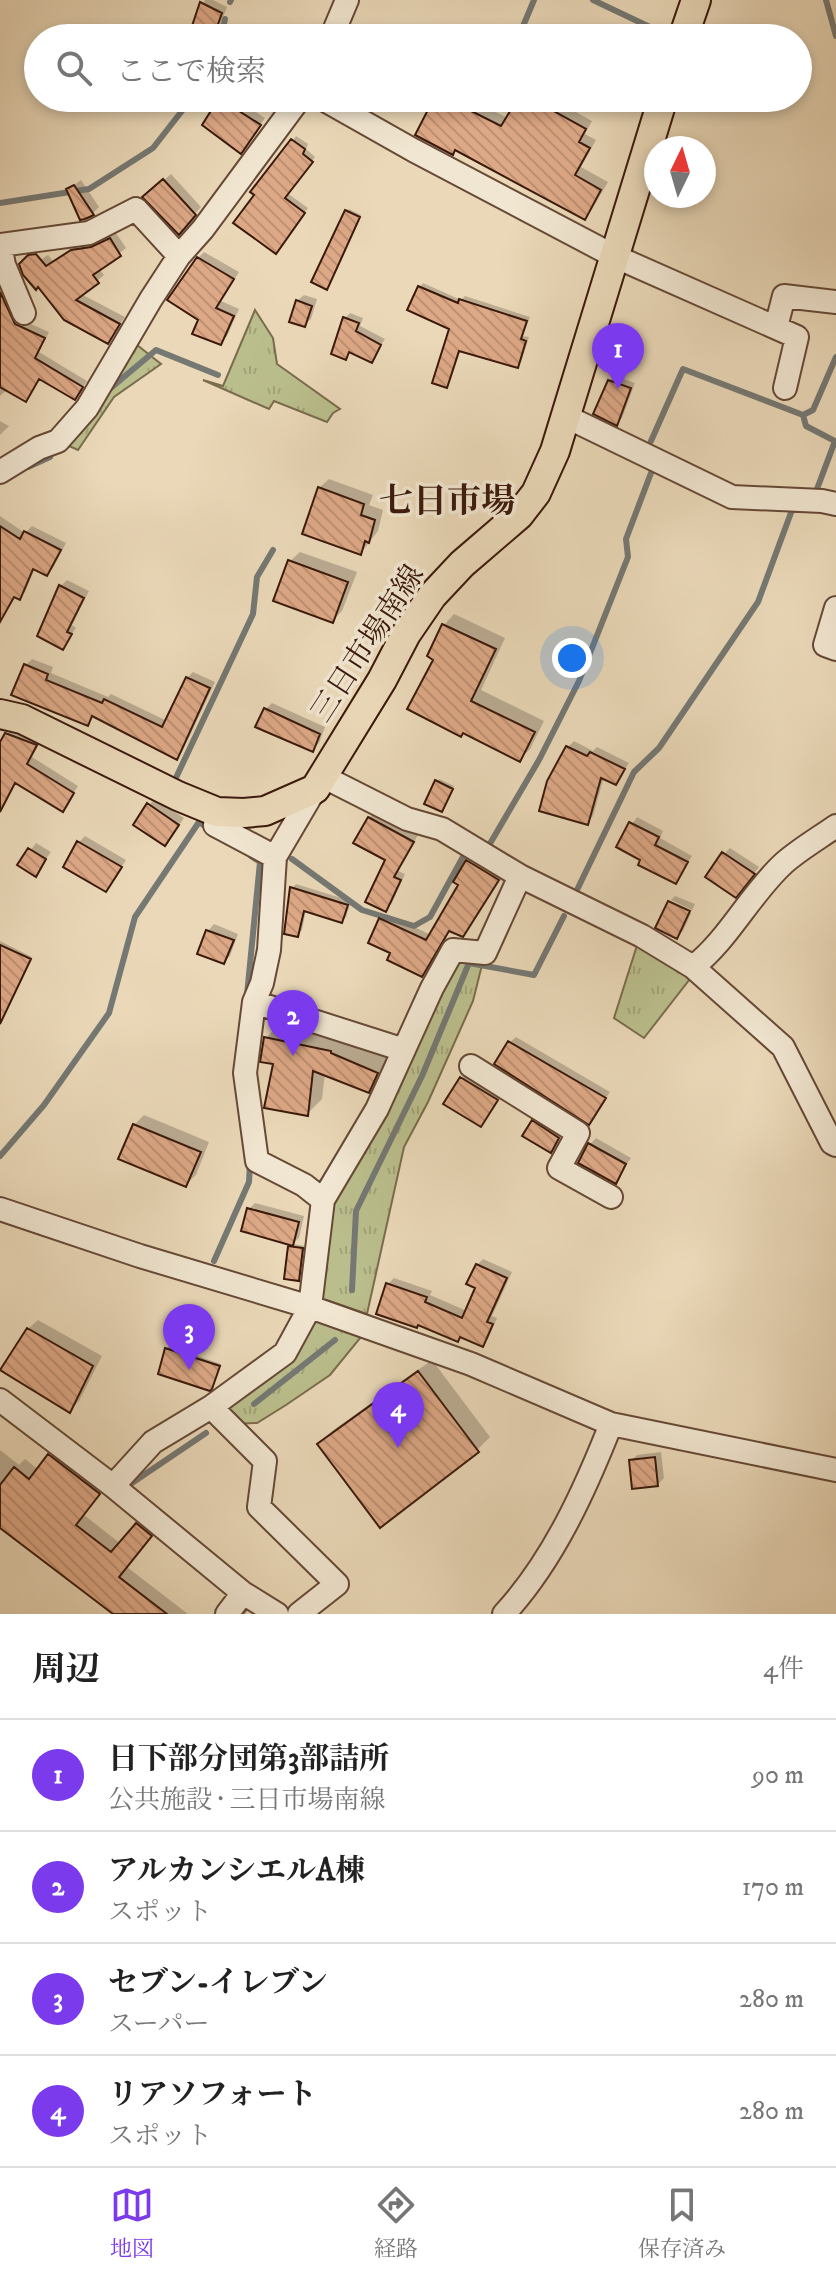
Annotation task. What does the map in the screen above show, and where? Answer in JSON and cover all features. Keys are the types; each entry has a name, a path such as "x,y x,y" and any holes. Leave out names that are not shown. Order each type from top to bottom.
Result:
{"main road":[{"path":"688,24 696,0"},
{"name":"三日市場南線","path":"319,783 432,596 462,564 519,515 536,493 555,451 659,112"},
{"path":"0,714 22,719 217,812 265,811 319,783"}],"street":[{"path":"337,24 347,0"},
{"path":"0,472 39,448 58,441 87,408 179,256 203,229 290,112"},
{"path":"346,112 614,256 797,337 785,388"},
{"path":"24,313 1,255 89,233 136,209 179,256"},
{"path":"776,327 784,296 836,302"},
{"path":"565,416 732,497 836,504"},
{"path":"836,608 825,645 836,649"},
{"path":"323,1200 304,1185 257,1161 245,1073 254,1002 262,983 269,950 275,857 319,783 407,819 442,829 520,876 642,936 693,967 783,1047 832,1143 836,1145"},
{"path":"217,812 215,825 275,857"},
{"path":"693,967 707,956 736,917 785,862 836,826"},
{"path":"113,1486 153,1442 211,1407 285,1353 310,1307 323,1200 377,1109 453,950 485,953 520,876"},
{"path":"254,1002 404,1050"},
{"path":"471,1066 578,1133 559,1168 611,1197"},
{"path":"0,1209 140,1256 310,1307 471,1364 611,1424 836,1470"},
{"path":"0,1400 113,1486 243,1593 277,1614"},
{"path":"211,1407 265,1461 259,1507 337,1584 299,1614"},
{"path":"504,1614 524,1593 570,1516 611,1424"},
{"path":"227,1614 243,1593"}],"green space":[{"path":"255,310 273,338 277,364 340,409 327,422 274,401 269,409 203,380 223,386"},
{"path":"127,337 161,364 114,397 78,450 58,441"},
{"path":"639,939 693,975 644,1038 614,1018"},
{"path":"453,950 485,953 473,1001 428,1102 404,1147 367,1314 312,1295 320,1230"},
{"path":"317,1321 361,1337 330,1375 257,1423 232,1424 211,1407 285,1353"}],"building":[{"path":"200,2 222,13 218,24 193,24"},
{"path":"210,112 241,112 261,125 241,154 202,125"},
{"path":"427,112 473,112 501,126 510,112 555,112 586,129 579,142 590,148 575,175 601,190 585,220 455,150 453,155 415,135"},
{"path":"291,139 305,149 303,154 313,162 285,198 305,213 276,254 233,223 254,195 250,192"},
{"path":"163,179 196,215 179,235 142,197"},
{"path":"74,185 94,215 80,220 66,189"},
{"path":"345,210 360,217 327,290 311,282"},
{"path":"110,238 121,256 93,275 99,283 76,300 120,324 108,344 64,320 38,287 36,290 23,275 19,264 28,255 36,254 46,266 71,250 91,247"},
{"path":"197,257 234,279 216,308 234,316 221,345 192,334 198,320 167,300"},
{"path":"418,286 458,303 459,299 527,321 521,339 526,341 518,368 459,351 447,388 432,383 449,329 407,310"},
{"path":"0,292 15,324 45,338 35,358 83,387 75,400 39,379 26,402 0,387"},
{"path":"296,300 312,306 305,327 289,322"},
{"path":"343,317 359,323 356,331 381,345 372,363 349,352 346,360 331,354"},
{"path":"608,380 631,388 617,426 593,414"},
{"path":"318,487 364,504 361,515 375,520 369,543 365,541 361,555 302,534"},
{"path":"0,526 20,539 24,531 61,550 47,576 33,569 20,600 14,597 0,622"},
{"path":"288,560 348,582 333,623 273,601"},
{"path":"59,585 84,598 67,632 72,634 63,650 37,636"},
{"path":"442,624 496,649 471,701 535,732 520,762 463,733 461,737 407,709 433,660 427,656"},
{"path":"24,664 48,674 46,680 102,703 104,699 162,727 186,677 210,688 177,760 92,716 88,726 11,695"},
{"path":"264,708 320,734 313,752 255,727"},
{"path":"5,733 37,745 27,764 74,793 63,812 15,783 0,812 0,742"},
{"path":"566,746 587,756 590,752 625,769 616,785 601,778 588,825 539,811 547,781"},
{"path":"435,780 453,789 442,812 424,804"},
{"path":"147,803 179,825 165,846 133,825"},
{"path":"368,817 414,842 394,877 401,880 386,912 365,902 385,860 353,843"},
{"path":"629,822 659,837 655,845 688,862 676,884 638,865 640,860 616,847"},
{"path":"77,841 122,867 106,892 63,867"},
{"path":"28,848 46,859 36,877 17,865"},
{"path":"722,852 755,874 736,898 705,877"},
{"path":"466,860 499,880 463,937 449,931 422,977 387,960 390,953 368,943 379,918 426,940 458,885 453,882"},
{"path":"290,887 348,905 342,923 304,911 298,937 284,934"},
{"path":"668,901 690,911 677,939 655,928"},
{"path":"206,930 234,940 224,964 197,954"},
{"path":"0,945 31,959 0,1024"},
{"path":"264,1037 331,1051 378,1073 369,1093 313,1071 308,1116 264,1108 273,1064 260,1062"},
{"path":"508,1041 606,1098 589,1125 494,1064"},
{"path":"460,1077 498,1100 481,1127 443,1104"},
{"path":"532,1120 559,1138 551,1153 522,1136"},
{"path":"133,1124 201,1152 186,1187 118,1159"},
{"path":"588,1143 626,1164 616,1184 578,1163"},
{"path":"247,1208 299,1222 293,1246 241,1231"},
{"path":"288,1246 303,1248 299,1281 284,1279"},
{"path":"476,1264 507,1278 487,1322 493,1324 483,1347 460,1337 458,1342 418,1325 417,1328 376,1314 386,1283 427,1297 425,1302 462,1318 475,1288 466,1284"},
{"path":"27,1328 93,1366 70,1413 0,1370"},
{"path":"165,1348 220,1366 212,1389 210,1391 158,1374"},
{"path":"418,1371 479,1452 380,1528 317,1444"},
{"path":"48,1454 100,1494 76,1525 111,1552 136,1523 152,1536 119,1577 167,1614 113,1614 0,1528 0,1485 14,1467 29,1479"},
{"path":"655,1457 658,1486 632,1489 629,1460"}],"waterway":[{"path":"524,24 534,0"},
{"path":"593,0 644,24"},
{"path":"826,0 836,36"},
{"path":"224,24 225,19"},
{"path":"0,203 89,189 153,148 181,112"},
{"path":"106,392 156,350 218,375"},
{"path":"817,489 835,441 806,426 803,415 813,410 836,357"},
{"path":"651,441 683,369 803,415"},
{"path":"28,467 50,457"},
{"path":"488,847 539,760 579,681 628,557 626,539 651,473"},
{"path":"576,892 634,772 659,748 758,602 792,510 798,510"},
{"path":"174,782 253,614 257,577 273,550"},
{"path":"0,1156 44,1105 109,1013 135,917 199,822 211,830"},
{"path":"292,859 362,910 414,926 430,917 464,855"},
{"path":"247,995 260,862 251,856"},
{"path":"352,1290 356,1211 422,1076 469,963 534,975 564,916"},
{"path":"214,1261 249,1182 250,1164"},
{"path":"254,1404 335,1340"},
{"path":"126,1487 206,1433"},
{"path":"241,1614 249,1603"}],"place":[{"name":"日下部分団第3部詰所","path":"618,389"},
{"name":"アルカンシエルA棟","path":"293,1056"},
{"name":"セブン-イレブン","path":"189,1370"},
{"name":"リアソフォート","path":"398,1448"}],"district":[{"name":"七日市場","path":"447,500"}]}
